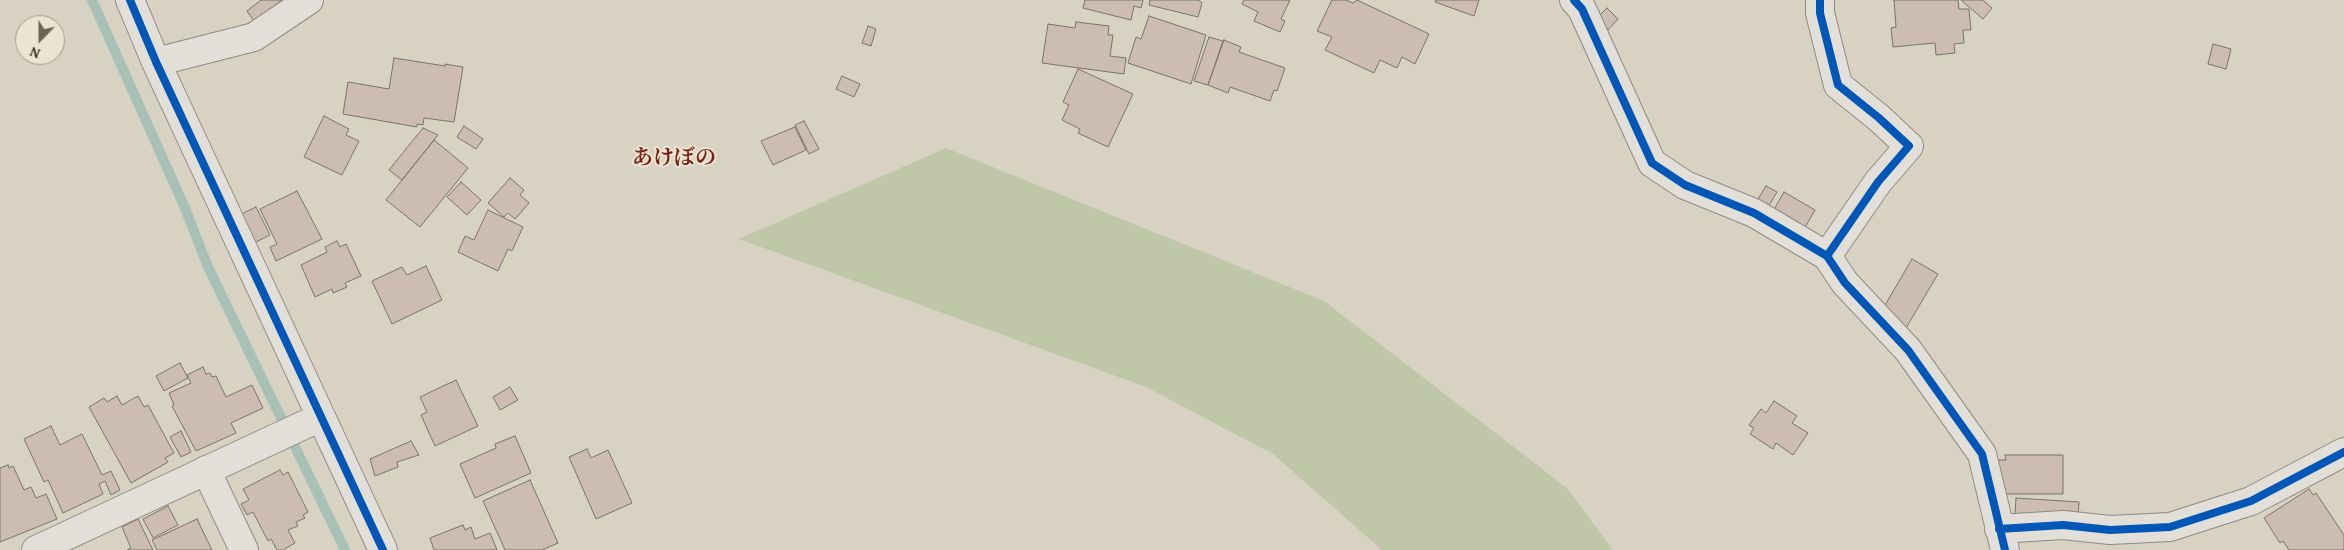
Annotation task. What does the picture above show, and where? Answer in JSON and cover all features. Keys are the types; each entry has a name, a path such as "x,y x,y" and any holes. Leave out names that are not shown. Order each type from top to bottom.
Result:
{"street":[{"path":"130,0 314,420 383,550"},
{"path":"156,62 254,37 309,0"},
{"path":"1574,0 1582,9 1652,163 1685,185 1754,213 1827,256 1844,283 1908,350 1982,454 2002,539 2063,525 2110,530 2170,527 2251,500 2344,452"},
{"path":"1820,0 1820,13 1838,85 1879,118 1909,146 1878,182 1827,256"},
{"path":"52,547 206,470 314,420"},
{"path":"206,470 244,550"}],"green space":[{"path":"946,148 1324,301 1567,488 1613,550 1382,550 1273,454 1146,387 739,239"}],"building":[{"path":"261,0 282,0 254,21 247,11"},
{"path":"1085,0 1143,0 1141,8 1134,6 1131,20 1083,8"},
{"path":"1150,0 1199,0 1202,3 1198,17 1149,5"},
{"path":"1244,0 1290,0 1281,19 1285,21 1280,32 1254,21 1258,12 1242,4"},
{"path":"1332,0 1346,0 1353,3 1357,0 1429,34 1415,64 1402,57 1397,68 1380,60 1374,73 1325,50 1332,37 1317,31"},
{"path":"1436,0 1479,0 1474,16 1435,2"},
{"path":"1894,0 1958,0 1959,9 1969,9 1971,30 1963,30 1964,43 1954,44 1955,53 1936,55 1935,43 1893,47 1891,28 1896,27"},
{"path":"1961,0 1983,0 1992,8 1983,19"},
{"path":"1607,8 1618,19 1608,30 1597,18"},
{"path":"1149,16 1206,35 1191,84 1128,63 1136,37 1141,39"},
{"path":"1076,22 1109,26 1108,35 1113,35 1110,56 1126,58 1124,74 1042,63 1048,24 1075,28"},
{"path":"868,26 876,29 871,46 862,43"},
{"path":"1209,37 1223,41 1208,85 1194,81"},
{"path":"1224,40 1241,47 1239,52 1285,68 1277,91 1274,90 1270,101 1230,87 1228,93 1208,85"},
{"path":"2213,44 2231,49 2226,69 2208,64"},
{"path":"394,58 463,67 454,122 424,118 423,125 417,124 417,127 343,114 348,82 389,89"},
{"path":"1078,69 1133,94 1108,147 1078,133 1080,129 1062,120 1069,105 1063,102"},
{"path":"842,76 860,84 854,97 836,89"},
{"path":"324,116 349,129 346,135 359,141 342,175 304,157"},
{"path":"804,121 819,149 809,154 795,125"},
{"path":"464,126 483,139 476,149 457,137"},
{"path":"795,127 806,150 773,165 761,141"},
{"path":"423,128 438,135 402,180 389,170"},
{"path":"434,140 468,168 420,227 386,200"},
{"path":"510,178 524,190 520,195 529,203 515,219 508,213 504,217 488,203"},
{"path":"461,182 481,200 467,215 447,197"},
{"path":"1766,186 1777,192 1764,214 1753,207"},
{"path":"297,191 322,239 276,261 270,247 277,244 260,209"},
{"path":"1784,192 1815,210 1803,231 1772,213"},
{"path":"256,207 270,235 250,245 237,216"},
{"path":"488,210 523,227 512,251 508,249 498,271 458,252 465,236 474,240"},
{"path":"337,241 340,247 346,244 361,276 345,283 347,287 333,293 332,289 315,297 301,265 327,252 325,247"},
{"path":"1912,259 1938,274 1906,328 1881,312"},
{"path":"426,266 442,300 392,324 372,281 402,267 407,275"},
{"path":"180,363 188,378 164,391 156,376"},
{"path":"203,367 206,374 210,373 212,377 216,376 226,397 252,385 263,408 231,423 236,433 196,451 172,406 174,405 169,393 191,383 187,375"},
{"path":"456,380 478,426 435,446 421,415 427,412 420,397"},
{"path":"510,387 518,400 500,410 493,397"},
{"path":"117,396 122,405 138,396 144,407 148,405 174,453 165,458 168,462 131,483 89,407 104,398 107,402"},
{"path":"1774,401 1797,416 1792,423 1808,433 1793,455 1776,443 1773,449 1750,434 1754,428 1749,425 1761,409 1766,413"},
{"path":"51,426 60,445 82,434 102,475 111,471 120,490 111,495 105,481 99,484 103,494 63,513 48,480 44,482 24,439"},
{"path":"181,431 191,452 181,457 170,437"},
{"path":"515,436 531,473 475,498 460,464 496,448 495,444"},
{"path":"411,441 419,455 397,462 398,467 375,476 370,459"},
{"path":"587,449 591,458 608,450 632,503 596,519 569,457"},
{"path":"2005,455 2063,455 2063,494 1992,494 1992,460 2006,460"},
{"path":"8,465 9,468 13,466 24,490 31,487 36,498 46,494 57,519 0,542 0,468"},
{"path":"280,470 283,475 288,472 308,512 303,515 305,518 296,522 298,526 288,530 295,543 283,550 277,550 271,539 268,541 253,512 247,515 241,504 249,500 243,489"},
{"path":"530,480 558,543 542,550 505,550 483,501"},
{"path":"2309,489 2313,495 2316,493 2344,535 2344,550 2289,550 2283,541 2280,543 2264,518"},
{"path":"2016,498 2079,502 2078,518 2015,514"},
{"path":"168,506 178,525 153,538 143,519"},
{"path":"138,519 153,550 127,550 131,548 122,527"},
{"path":"197,519 212,550 157,550 152,540"},
{"path":"463,525 465,530 471,527 475,539 490,533 497,550 434,550 430,538"}],"waterway":[{"path":"92,0 185,208 208,267 345,550"}],"cycle path":[{"path":"130,0 156,62 383,550"},
{"path":"1574,0 1582,9 1652,163 1685,185 1754,213 1827,256 1845,283 1908,350 1982,454 2005,550"},
{"path":"1820,0 1820,13 1838,85 1879,118 1909,146 1878,182 1827,256"},
{"path":"1999,529 2063,525 2110,530 2170,527 2251,501 2344,452"}],"district":[{"name":"あけぼの","path":"674,159"}]}
